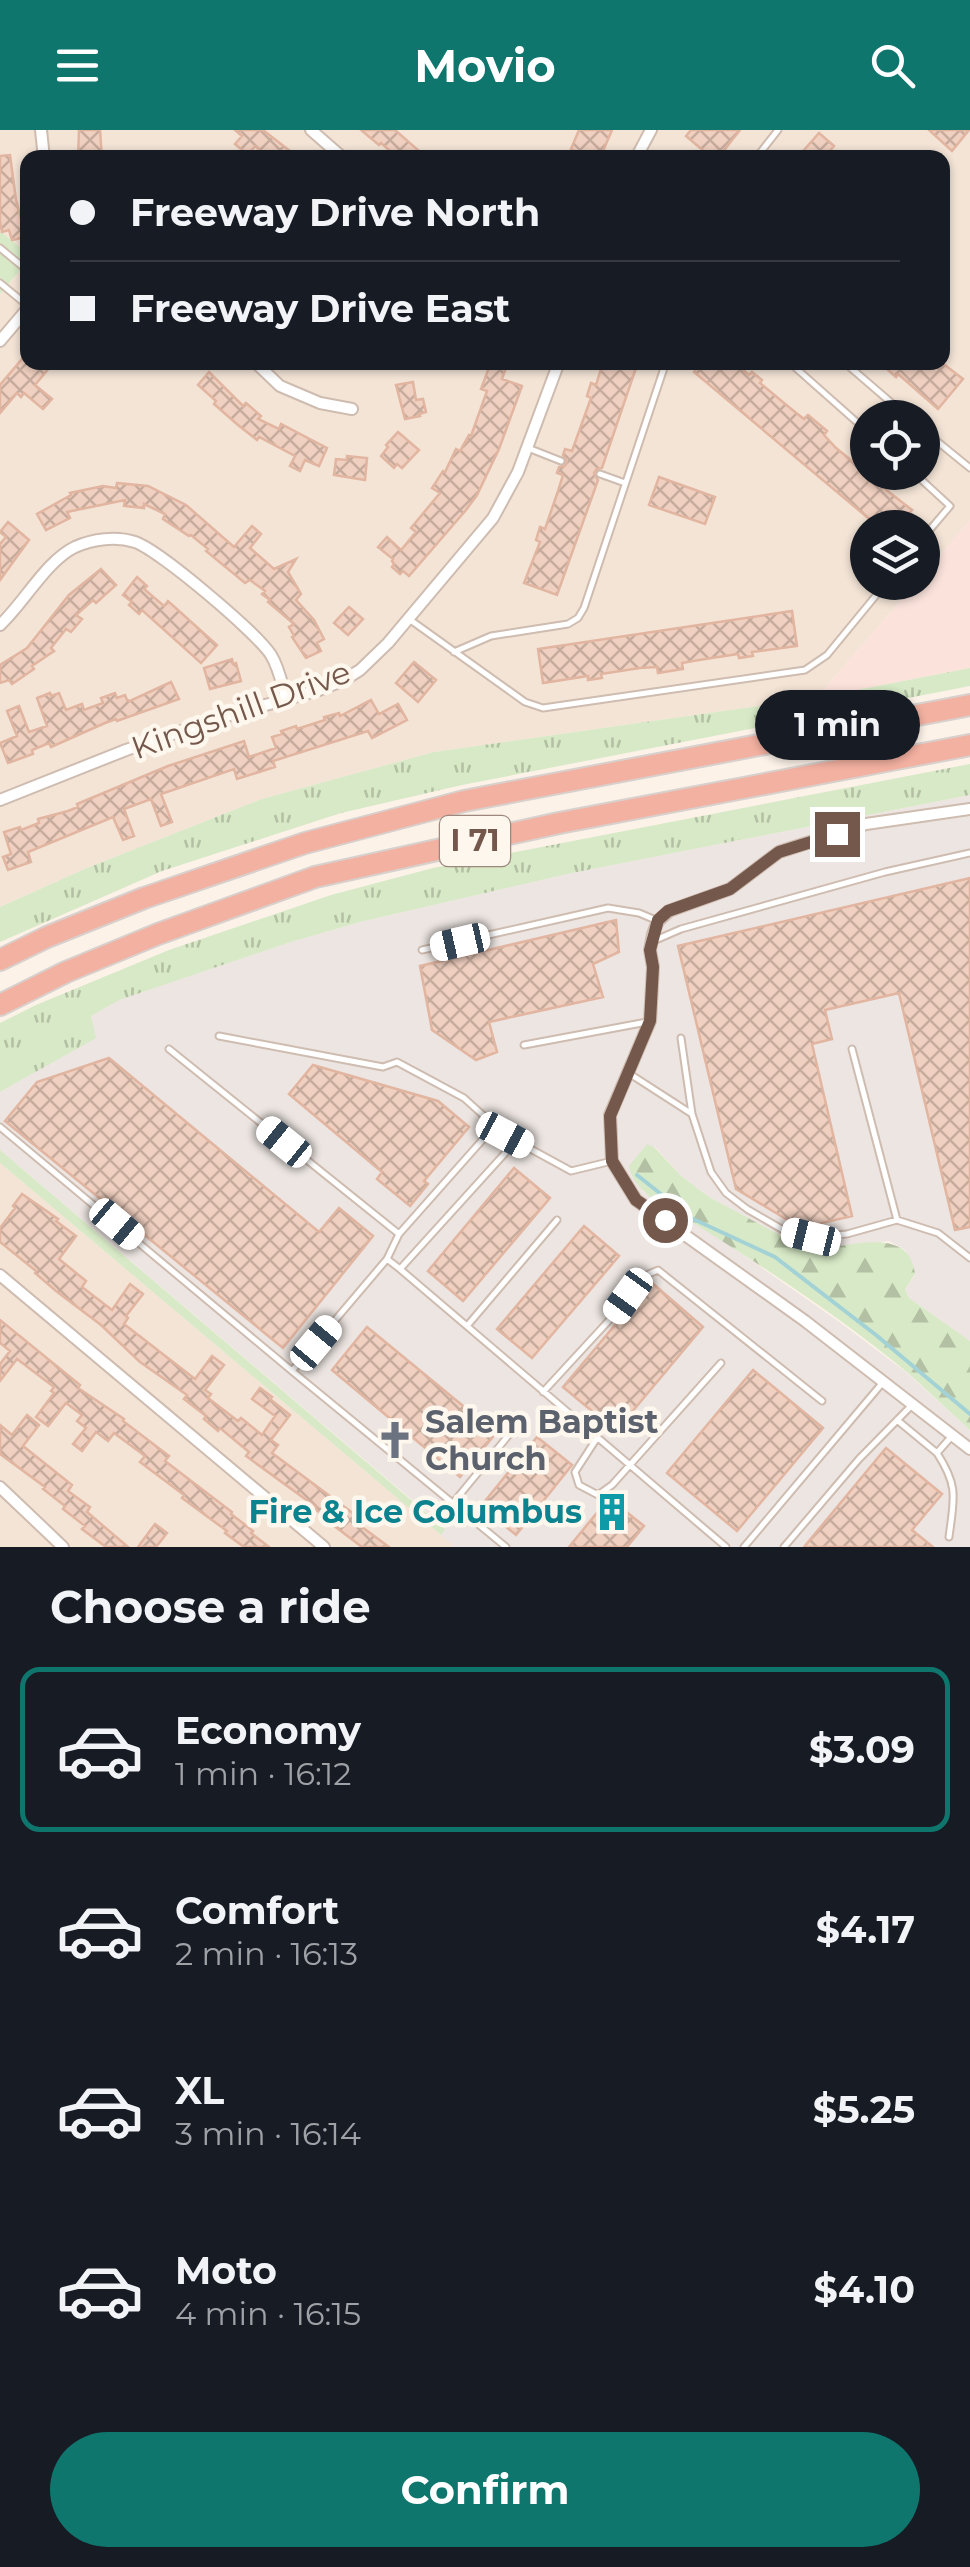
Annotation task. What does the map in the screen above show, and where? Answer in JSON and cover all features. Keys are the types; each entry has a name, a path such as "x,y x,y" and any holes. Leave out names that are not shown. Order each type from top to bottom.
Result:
{"highway":[{"name":"I 71","path":"0,960 47,936 270,855 464,800 970,705"},
{"name":"I 71","path":"0,1005 66,972 158,934 315,877 574,820 970,745"}],"street":[{"path":"310,130 334,150"},
{"path":"0,341 20,316"},
{"path":"264,370 280,386 320,403 352,409"},
{"name":"Kingshill Drive","path":"0,800 216,719 331,686 360,670 409,619 493,518 528,448 556,370"},
{"path":"0,625 56,561 75,547 104,539 132,541 156,552 263,644 276,666 286,698"},
{"path":"970,810 866,824 779,852 730,889 668,911 658,920 652,938 650,1021 610,1116 612,1161 636,1200 793,1312 970,1449"},
{"path":"0,1275 324,1547"},
{"path":"0,1488 63,1547"}],"lane":[{"path":"762,150 778,130"},
{"path":"0,248 20,265"},
{"path":"0,283 20,299"},
{"path":"454,652 491,636 568,624 578,618 663,370"},
{"path":"798,370 850,416"},
{"path":"853,370 888,400"},
{"path":"940,443 970,468"},
{"path":"528,448 561,460"},
{"path":"600,474 625,483"},
{"path":"933,490 950,506 940,518"},
{"path":"409,619 538,708 805,670 826,655 872,600"},
{"path":"652,938 884,872 970,853"},
{"path":"422,950 608,908 658,920"},
{"path":"524,1045 650,1021"},
{"path":"219,1036 382,1067 397,1062 464,1098 505,1135 571,1171 612,1161"},
{"path":"681,1038 692,1114 710,1172 726,1193 786,1231 811,1237 846,1234 897,1220 938,1233 970,1258"},
{"path":"170,1049 399,1234"},
{"path":"852,1049 897,1220"},
{"path":"630,1074 692,1114"},
{"path":"0,1127 506,1547"},
{"path":"292,1371 387,1259 399,1234 485,1138 505,1135"},
{"path":"400,1268 507,1151 505,1135"},
{"path":"467,1326 557,1220"},
{"path":"387,1259 726,1547"},
{"path":"543,1392 614,1316 642,1277 658,1270 822,1401"},
{"path":"597,1438 575,1472 579,1485 598,1494 612,1486 721,1363"},
{"path":"744,1547 884,1382"},
{"path":"784,1547 859,1459 913,1404"},
{"path":"897,1420 937,1453 950,1474 954,1492 949,1537"},
{"path":"453,1504 512,1432"},
{"path":"937,1453 954,1435"}],"shaded area":[{"path":"0,130 970,130 970,520 940,555 940,510 850,510 850,600 901,600 816,698 434,752 262,799 0,907 0,294 20,270 20,370 950,370 950,150 20,150 20,248 0,231"},
{"path":"970,520 970,668 816,698 901,600 940,600 940,555"},
{"path":"970,795 970,1341 909,1298 905,1289 915,1275 905,1250 889,1241 806,1249 709,1197 681,1176 655,1147 642,1191 722,1240 838,1321 906,1372 970,1430 970,1547 455,1547 441,1535 445,1528 0,1150 0,1092 95,1038 91,1016 118,1000 360,922 572,873"},
{"path":"0,1163 441,1535 455,1547 0,1547"}],"green space":[{"path":"0,231 20,247 20,270 0,294"},
{"path":"970,668 970,686 462,785 341,813 162,871 0,942 0,907 262,799 434,752 816,698"},
{"path":"970,764 970,795 572,873 360,922 119,1000 91,1016 96,1038 0,1092 0,1023 169,950 331,895 433,868"},
{"path":"647,1144 709,1197 806,1249 872,1242 901,1248 910,1258 915,1274 905,1289 909,1298 970,1341 970,1430 857,1333 646,1194 629,1166"},
{"path":"0,1150 445,1529 441,1535 0,1163"}],"building":[{"path":"79,130 100,130 101,150 78,150"},
{"path":"235,130 263,130 289,150 260,150 255,146 242,150 235,144 242,136"},
{"path":"361,130 395,130 418,150 389,150"},
{"path":"579,130 612,130 603,150 571,149"},
{"path":"691,130 740,130 724,150 703,150 686,136"},
{"path":"929,130 969,130 952,151"},
{"path":"819,133 834,146 831,150 804,150"},
{"path":"10,155 20,215 20,238 12,240 9,230 2,232 0,222 0,156"},
{"path":"20,361 20,370 47,370 35,385 52,399 43,409 24,393 21,397 17,393 0,413 0,385"},
{"path":"950,369 963,379 940,407 940,400 928,400 898,374 896,377 888,370"},
{"path":"488,370 505,370 502,379 522,386 477,495 409,576 403,571 400,574 392,567 393,559 378,547 387,537 401,550 416,532 411,528 440,493 432,488 456,449 460,451 471,436 487,391 481,389"},
{"path":"601,370 635,370 602,468 594,473 598,480 557,595 524,583 540,542 536,540 540,527 545,529 563,475 557,473 559,467 567,462 565,449 572,451 591,398 587,396 591,383 596,385"},
{"path":"695,370 743,370 749,375 752,372 790,408 804,419 808,415 827,431 824,435 850,459 850,490 886,490 912,510 859,510"},
{"path":"209,372 243,406 246,403 261,416 258,419 279,429 281,424 327,448 319,466 305,460 300,471 290,466 295,456 259,437 257,440 238,425 198,385"},
{"path":"413,382 416,400 423,399 426,412 405,419 396,385"},
{"path":"398,432 419,450 402,468 397,464 394,468 381,456"},
{"path":"347,456 367,458 365,480 334,475 336,459 347,460"},
{"path":"659,477 715,497 705,524 649,505"},
{"path":"117,483 148,486 186,505 234,547 252,526 261,534 250,548 274,569 296,559 288,572 301,594 296,600 324,639 317,643 321,651 306,658 292,637 289,627 294,624 268,602 262,594 265,591 250,580 245,583 191,535 163,519 165,514 144,504 144,508 124,506 125,500 67,512 70,518 46,530 37,514 70,493 103,486 116,488"},
{"path":"8,522 29,540 0,580 0,544 6,537 0,532"},
{"path":"101,569 116,585 76,615 82,619 71,632 66,629 51,648 54,651 32,666 34,669 12,684 9,680 0,683 0,665 27,648 69,595"},
{"path":"137,577 147,586 144,589 164,606 168,601 217,645 201,663 142,610 139,614 129,605 132,602 123,595"},
{"path":"349,607 363,619 348,635 334,623"},
{"path":"792,611 797,646 752,652 753,656 739,658 738,654 682,663 683,669 658,673 657,667 640,668 601,674 602,678 588,680 588,676 543,683 538,649"},
{"path":"232,659 241,681 210,689 204,668"},
{"path":"414,662 436,680 418,702 396,683"},
{"path":"171,682 179,699 105,723 51,747 49,743 8,763 0,743 17,736 7,711 19,706 29,732 47,726 37,698 50,693 59,693 66,710 82,704 84,710 115,693 117,698 125,695 130,701"},
{"path":"371,700 379,714 398,704 407,720 372,738 368,731 273,761 275,767 237,779 234,769 161,794 172,822 161,826 151,799 124,809 134,836 123,840 113,817 28,852 31,862 8,870 3,857 11,854 4,832 20,827 21,830 39,823 38,819 78,807 77,804 168,766 244,741 249,757 276,748 272,737 282,734 281,731 339,713 340,716"},
{"path":"970,878 970,1227 955,1230 899,993 825,1010 832,1039 812,1044 852,1216 801,1228 736,1189 678,946"},
{"path":"616,920 619,952 593,964 603,997 489,1022 497,1052 476,1060 432,1030 420,966"},
{"path":"109,1058 319,1232 339,1208 373,1236 283,1348 5,1121 37,1082"},
{"path":"313,1065 438,1101 469,1127 424,1181 428,1184 410,1206 377,1179 382,1172 289,1094"},
{"path":"514,1168 550,1198 463,1301 428,1271"},
{"path":"22,1194 76,1236 59,1259 86,1281 82,1287 112,1310 130,1284 143,1294 124,1324 195,1379 212,1356 224,1365 205,1390 211,1394 208,1398 262,1435 275,1416 252,1399 260,1388 272,1397 290,1415 271,1440 278,1445 272,1453 362,1520 358,1524 389,1547 362,1547 333,1525 316,1507 246,1456 249,1452 220,1428 218,1431 204,1419 206,1416 184,1399 187,1395 140,1362 0,1242 0,1228"},
{"path":"584,1226 619,1256 532,1358 497,1329"},
{"path":"651,1282 703,1327 616,1431 563,1387"},
{"path":"0,1320 80,1385 78,1388 169,1456 165,1461 232,1512 269,1547 244,1547 140,1462 145,1456 114,1433 108,1441 96,1432 82,1451 73,1444 86,1428 77,1421 82,1415 66,1403 48,1426 36,1417 54,1393 54,1387 17,1359 0,1381 0,1364 10,1351 0,1343"},
{"path":"367,1327 496,1433 460,1477 332,1370"},
{"path":"753,1370 823,1428 737,1531 667,1473"},
{"path":"27,1415 39,1425 23,1446 72,1485 68,1491 90,1507 87,1512 128,1547 106,1547 82,1529 85,1526 63,1509 65,1506 45,1487 0,1454 0,1425 12,1435"},
{"path":"537,1437 572,1465 516,1535 481,1506"},
{"path":"886,1448 942,1494 912,1530 933,1547 804,1547"},
{"name":"Fire & Ice Columbus","path":"609,1498 644,1526 627,1547 569,1547"},
{"path":"155,1524 167,1533 156,1547 138,1547"}],"waterway":[{"path":"637,1175 691,1218 775,1257 970,1414"}],"place":[{"name":"Salem Baptist Church","path":"395,1440"},
{"name":"Fire & Ice Columbus","path":"612,1512"}],"route":[{"path":"665,1220 636,1200 612,1161 610,1116 650,1021 650,950 658,920 668,911 730,889 779,852 837,834"}]}
